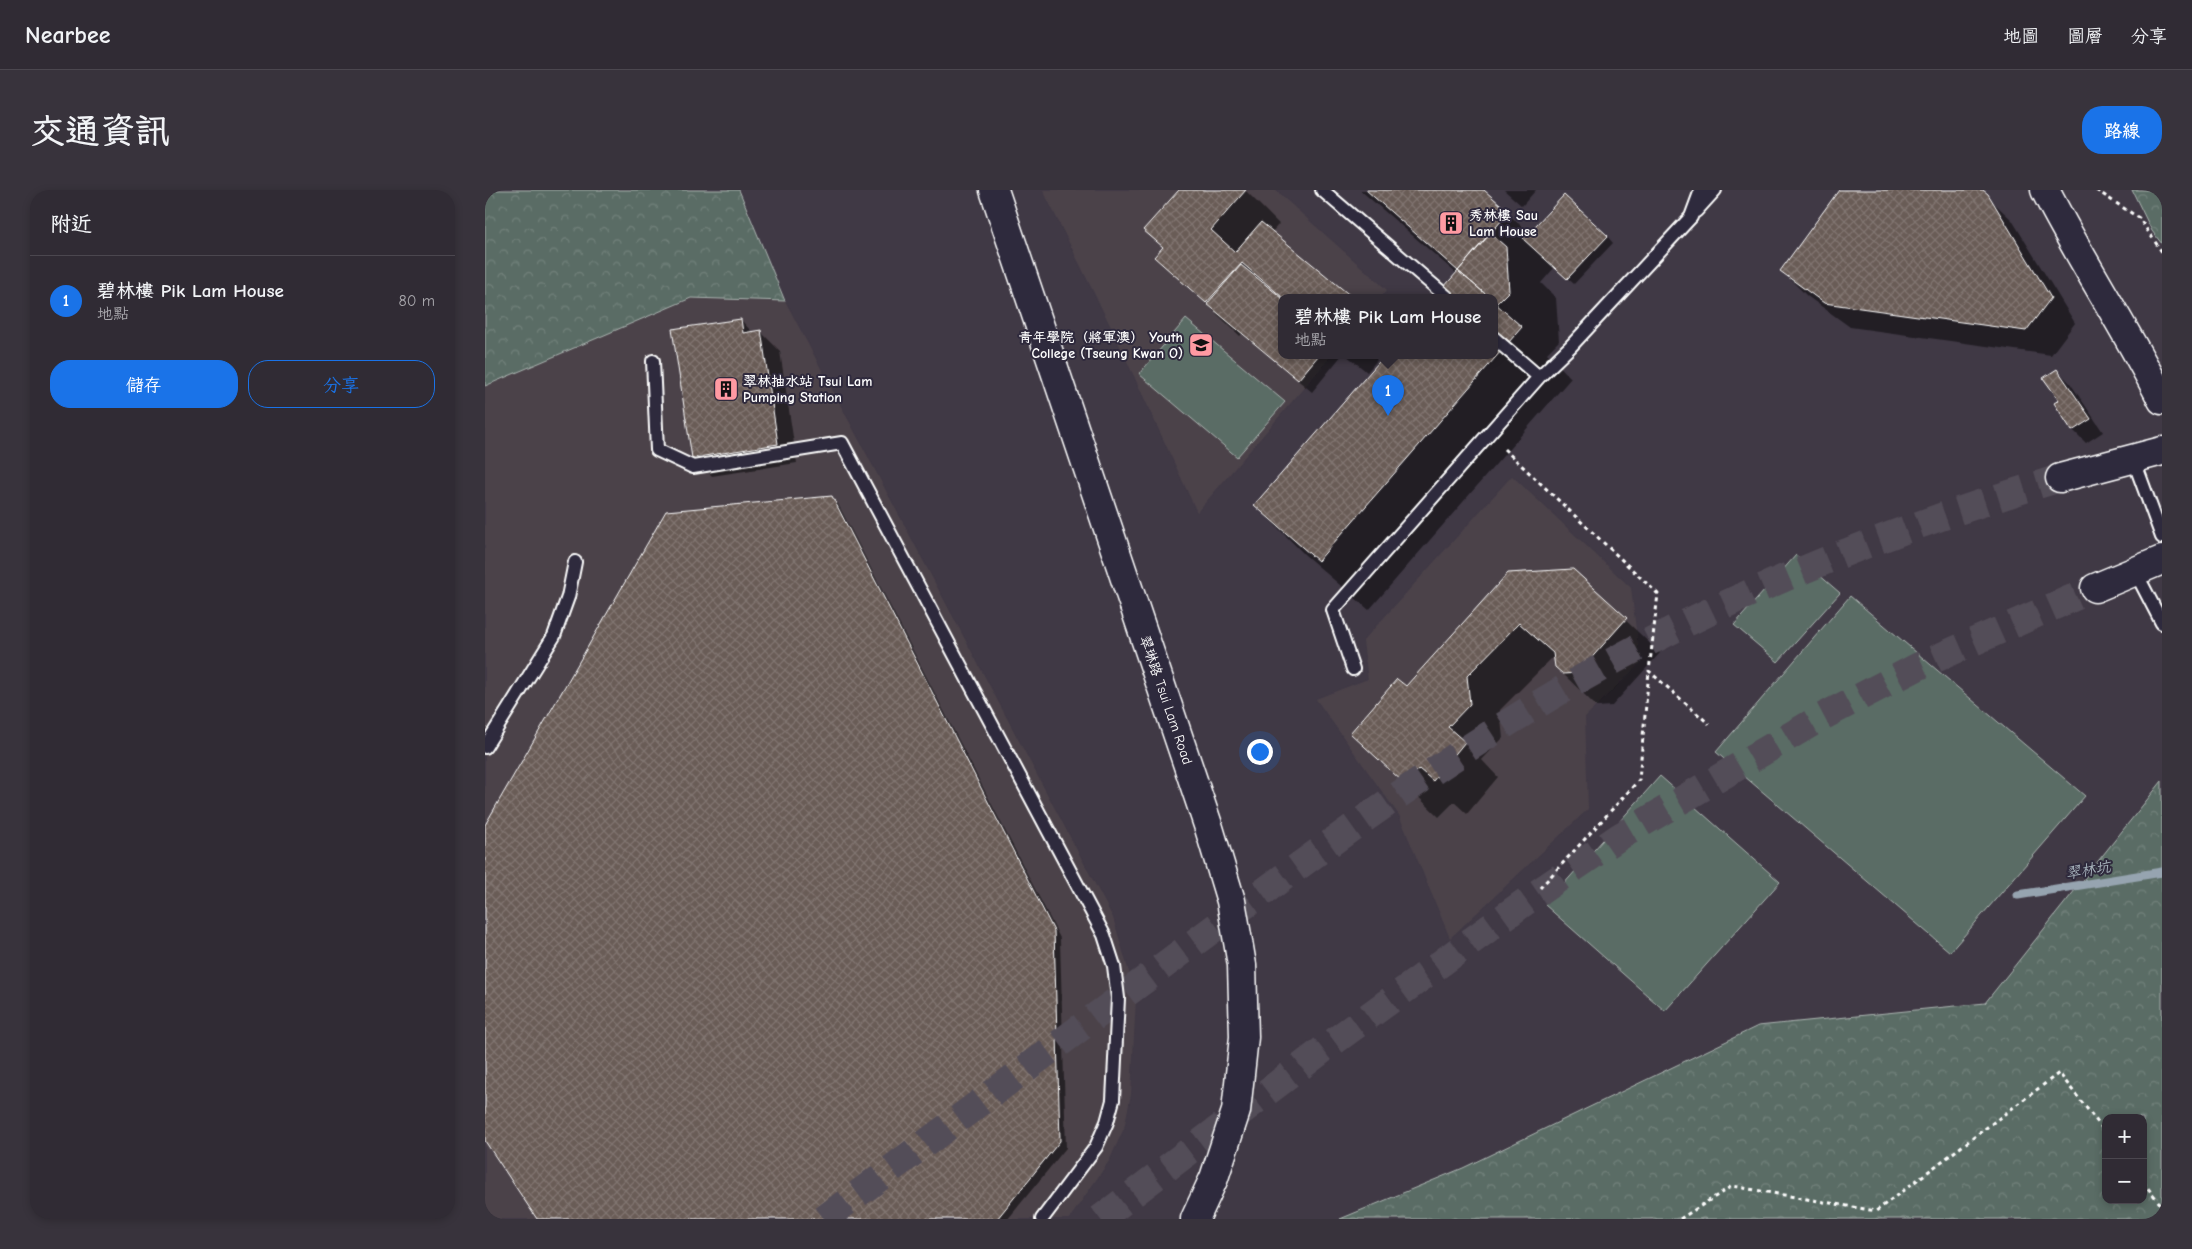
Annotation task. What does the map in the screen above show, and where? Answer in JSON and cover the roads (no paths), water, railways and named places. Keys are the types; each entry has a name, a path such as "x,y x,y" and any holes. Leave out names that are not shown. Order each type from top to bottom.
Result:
{"main road":[{"name":"翠琳路 Tsui Lam Road","path":"994,190 1206,819 1231,901 1242,965 1244,1037 1236,1111 1214,1178 1195,1219"},
{"path":"2045,190 2090,273 2143,362 2162,400"},
{"path":"2061,478 2162,451"},
{"path":"2095,588 2162,560"}],"lane":[{"path":"1322,190 1443,294"},
{"path":"1691,216 1701,190"},
{"path":"1353,669 1333,610 1539,377 1570,347 1715,190"},
{"path":"1498,341 1539,377"},
{"path":"653,361 657,450 693,467 842,444 1104,935 1114,966 1118,998 1113,1100 1107,1122 1095,1147 1042,1219"},
{"path":"2133,458 2162,537"},
{"path":"485,747 554,636 568,597 575,562"},
{"path":"2135,571 2162,623"}],"waterway":[{"name":"翠林坑","path":"2018,895 2162,872"}],"tunnel":[{"path":"824,1219 1301,864 1458,755 1566,687 1675,629 1782,579 1892,535 2060,478"},
{"path":"1100,1219 1329,1045 1529,899 1619,837 1822,717 1919,666 2095,588"}],"place":[{"name":"秀林樓 Sau Lam House","path":"1451,223"},
{"name":"青年學院（將軍澳） Youth College (Tseung Kwan O)","path":"1201,345"},
{"name":"翠林抽水站 Tsui Lam Pumping Station","path":"726,389"},
{"name":"碧林樓 Pik Lam House","path":"1388,416"}]}
